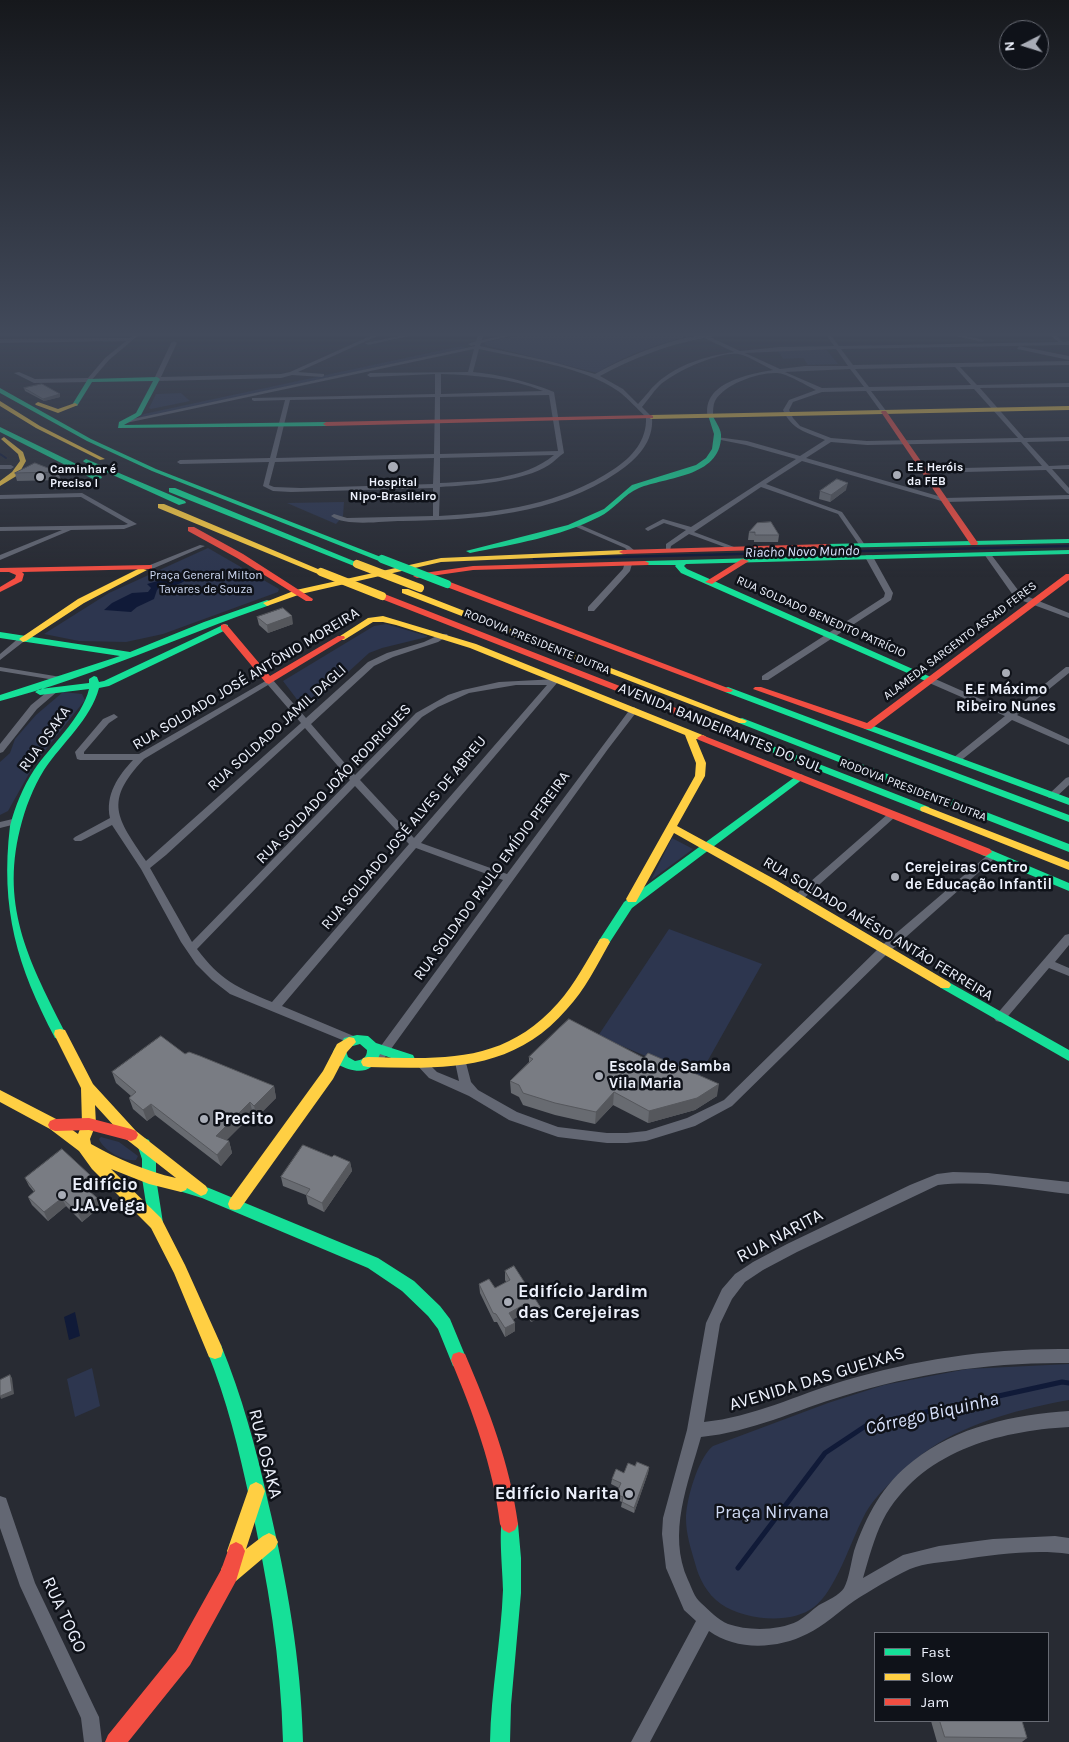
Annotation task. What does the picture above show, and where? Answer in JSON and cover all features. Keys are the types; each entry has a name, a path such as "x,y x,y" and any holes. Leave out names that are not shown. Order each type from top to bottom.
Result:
{"main road":[{"name":"RODOVIA PRESIDENTE DUTRA","path":"19,414 74,447 216,509 420,588 1069,848"},
{"name":"RODOVIA PRESIDENTE DUTRA","path":"43,414 100,445 154,470 447,584 1069,819"},
{"path":"71,414 72,419 98,437 100,445"},
{"path":"138,414 115,419 110,423 118,431 140,431 912,414"},
{"path":"139,414 119,426 140,431"},
{"path":"885,415 974,543"},
{"name":"RODOVIA PRESIDENTE DUTRA","path":"0,416 62,450 131,482 342,567 564,647 1069,836"},
{"path":"109,664 94,678 94,686 112,682 163,656 186,638 249,609 441,560 453,555 576,525 608,510 635,486 698,467 712,455 718,438 711,418"},
{"name":"RODOVIA PRESIDENTE DUTRA","path":"0,430 36,449 41,458 75,478 117,488 321,572 1069,866"},
{"path":"0,436 17,448 23,458 19,468 0,484"},
{"path":"172,511 178,522 304,596"},
{"path":"328,589 459,570 988,554 1019,547 1069,540"},
{"path":"441,560 631,551 974,543 1069,552"},
{"path":"709,582 746,560"},
{"name":"RUA SOLDADO BENEDITO PATRÍCIO","path":"684,562 679,566 680,569 930,680"},
{"path":"6,570 149,567"},
{"path":"23,639 99,591 149,567"},
{"path":"0,590 19,579 47,568"},
{"path":"6,570 20,574 19,579"},
{"name":"ALAMEDA SARGENTO ASSAD FERES","path":"868,727 1069,576"},
{"path":"186,638 224,627 304,596"},
{"path":"224,627 227,623 245,616 249,609"},
{"name":"AVENIDA BANDEIRANTES DO SUL","path":"383,619 444,636 634,710 993,855 1069,888"},
{"name":"RUA SOLDADO JOSÉ ANTÔNIO MOREIRA","path":"269,681 367,622 383,619"},
{"path":"224,627 269,681"},
{"path":"574,632 594,634 623,642 868,727 1069,802"},
{"path":"0,635 130,655 163,656"},
{"name":"RUA OSAKA","path":"4,697 109,664 157,644 186,638"},
{"path":"80,647 122,647 157,644"},
{"path":"709,683 691,682 585,646 564,647 571,660 846,774 865,787"},
{"name":"RUA OSAKA","path":"4,697 94,686 88,705 42,766 29,788 9,851 6,884 14,935 31,978 88,1088"},
{"path":"340,1052 342,1060 351,1066 367,1063 461,1062 490,1056 524,1041 554,1019 628,905 702,772 700,759 689,733"},
{"path":"628,905 800,777"},
{"name":"RUA SOLDADO ANÉSIO ANTÃO FERREIRA","path":"672,828 798,898 1000,1018 1069,1056"},
{"path":"235,1204 328,1075 345,1044 352,1040 365,1040 378,1049 421,1063"},
{"path":"328,1075 367,1063"},
{"path":"84,1147 83,1139 89,1124 88,1088"},
{"path":"88,1088 131,1135 204,1192"},
{"path":"0,1095 55,1125 84,1147 114,1164 149,1178 204,1192 373,1263 408,1286 434,1311 444,1324 476,1399 498,1462 509,1520 512,1593 500,1719 500,1742"},
{"path":"55,1125 89,1124 131,1135"},
{"path":"144,1144 149,1159 149,1178 156,1223"},
{"name":"RUA OSAKA","path":"84,1147 97,1165 156,1223 180,1270 223,1369 243,1430 276,1573 286,1641 293,1713 293,1742"},
{"path":"115,1742 183,1658 208,1615 229,1574 256,1491"},
{"path":"229,1574 269,1542"}],"street":[{"path":"126,422 161,414"},
{"path":"284,414 266,486 276,490 472,484 510,477 549,463 561,453 556,414"},
{"path":"436,518 437,414"},
{"path":"334,516 347,520 436,518 502,512 556,500 579,492 612,475 636,455 644,444 650,420 646,414"},
{"path":"1000,414 1069,492"},
{"path":"789,417 798,427 830,440 867,443 1069,439"},
{"path":"718,438 747,443 945,500 1069,497"},
{"path":"668,550 668,545 830,440"},
{"path":"180,462 561,453"},
{"path":"0,467 11,467"},
{"path":"924,471 1069,467"},
{"path":"761,485 840,513 862,545"},
{"path":"0,497 82,495 134,524 130,526 0,529"},
{"path":"648,529 663,521 732,548"},
{"path":"576,525 628,547 631,551"},
{"path":"0,558 77,527"},
{"path":"149,567 202,546"},
{"path":"988,554 1014,593 1021,598 1069,616"},
{"path":"764,678 888,598 889,593 869,557"},
{"path":"591,609 627,569 628,564"},
{"name":"RUA SOLDADO JAMIL DAGLI","path":"145,867 163,853 306,722 377,660 401,649 437,640 444,636"},
{"path":"0,658 23,639"},
{"path":"0,669 61,679"},
{"path":"956,760 1069,670"},
{"name":"RUA SOLDADO JOÃO RODRIGUES","path":"191,949 419,715 440,702 482,686 555,680"},
{"name":"RUA SOLDADO JOSÉ ALVES DE ABREU","path":"274,1008 555,680"},
{"name":"RUA SOLDADO BENEDITO PATRÍCIO","path":"930,680 1069,742"},
{"path":"269,681 355,780 414,844 509,878"},
{"name":"RUA SOLDADO JOSÉ ANTÔNIO MOREIRA","path":"116,819 113,809 120,784 141,757 269,681"},
{"path":"0,750 34,708 55,690"},
{"name":"RUA SOLDADO PAULO EMÍDIO PEREIRA","path":"367,1063 509,878 634,710"},
{"path":"114,717 106,721 79,752 80,757 141,757"},
{"path":"1052,796 1069,780"},
{"path":"798,898 892,815"},
{"path":"78,839 116,819 119,828 145,867 191,949 218,981 250,999 352,1040"},
{"path":"0,825 17,821"},
{"path":"421,1063 433,1075 473,1093 513,1116 558,1132 617,1138 646,1136 670,1130 691,1122 728,1103 884,950 993,855"},
{"path":"1000,1018 1069,938"},
{"path":"1048,963 1069,972"},
{"path":"461,1062 465,1084 473,1093"},
{"name":"RUA NARITA","path":"706,1619 690,1604 674,1568 671,1550 671,1518 695,1430 713,1323 727,1294 740,1278 758,1266 937,1180 953,1178 988,1179 1069,1188"},
{"name":"AVENIDA DAS GUEIXAS","path":"695,1430 728,1427 896,1372 989,1357 1024,1354 1069,1356"},
{"path":"850,1594 872,1527 882,1506 897,1486 912,1471 940,1452 964,1439 1001,1427 1069,1419"},
{"name":"RUA TOGO","path":"0,1504 28,1586 90,1717 93,1742"},
{"path":"640,1742 706,1619 723,1631 750,1637 779,1636 802,1628 850,1594 909,1561 939,1554 993,1547 1056,1544 1069,1546"}],"green space":[{"path":"144,414 158,414 136,419"},
{"path":"344,502 343,516 336,524 287,503"},
{"name":"Praça General Milton Tavares de Souza","path":"208,548 279,589 278,592 163,634 126,642 79,641 44,634 109,593"},
{"path":"386,624 427,637 369,653 305,710 283,681 374,626"},
{"path":"63,692 82,694 85,700 35,763 8,811 0,815 0,762 10,753 15,739 36,715"},
{"path":"672,838 693,849 651,880"},
{"path":"669,929 762,964 698,1078 598,1036"},
{"path":"101,1137 119,1142 138,1156 136,1160 120,1157 109,1151 101,1143 99,1139"},
{"name":"Praça Nirvana","path":"1069,1364 1069,1400 1034,1407 979,1423 946,1439 926,1452 893,1480 869,1507 836,1578 822,1600 814,1607 804,1613 781,1618 754,1617 742,1614 721,1604 704,1586 690,1547 686,1519 688,1501 698,1469 702,1460 713,1446 828,1403 884,1385 967,1369"},
{"path":"92,1368 100,1406 75,1417 67,1379"}],"shaded area":[{"path":"178,575 190,576 176,585 160,587 154,599 131,612 104,610 112,603 132,593 148,592 151,588 147,584"},
{"path":"75,1312 80,1336 69,1340 64,1317"}],"building":[{"path":"35,463 58,472 15,473"},
{"path":"837,479 848,483 831,495 820,491"},
{"path":"771,522 779,535 755,535 755,532 749,532 757,523"},
{"path":"283,608 292,616 267,625 257,617"},
{"name":"Escola de Samba Vila Maria","path":"569,1019 644,1058 648,1053 719,1084 697,1098 649,1111 614,1092 596,1112 555,1103 523,1093 519,1085 510,1081 533,1059 529,1057"},
{"path":"161,1036 185,1054 189,1052 274,1086 254,1106 250,1102 216,1136 229,1141 217,1155 151,1104 143,1110 129,1098 136,1092 112,1072"},
{"path":"303,1145 350,1162 322,1203 306,1195 310,1189 281,1177"},
{"path":"62,1149 90,1175 80,1183 97,1198 78,1213 62,1198 44,1212 28,1197 35,1191 25,1178"},
{"name":"Edifício Jardim das Cerejeiras","path":"514,1266 541,1308 531,1313 525,1304 509,1313 515,1323 505,1328 496,1314 493,1313 479,1284 489,1279 495,1288 510,1280 505,1271"},
{"path":"10,1375 12,1391 0,1396 0,1380"},
{"name":"Edifício Narita","path":"637,1462 649,1467 634,1508 622,1502 623,1497 616,1494 621,1483 612,1479 616,1469 624,1473 628,1463 635,1466"},
{"path":"940,1722 1022,1722 1027,1738 945,1737"}],"waterway":[{"path":"0,454 6,458"},
{"name":"Riacho Novo Mundo","path":"534,559 1069,546"},
{"name":"Córrego Biquinha","path":"738,1568 825,1453 867,1425 1062,1382 1069,1383"}],"traffic: fast":[{"path":"43,414 89,440 154,470 382,559"},
{"path":"138,414 121,423 120,427 326,424"},
{"path":"470,551 570,527 607,510 635,487 698,467 715,450 718,434 710,416"},
{"path":"0,429 98,478"},
{"path":"86,461 182,503"},
{"path":"172,490 357,564"},
{"path":"827,546 1069,541"},
{"path":"645,563 1069,552"},
{"path":"382,559 447,584"},
{"path":"684,562 679,566 684,571 930,680"},
{"path":"0,698 109,664 207,624 267,603"},
{"path":"40,692 106,684 225,627"},
{"path":"0,635 130,655"},
{"path":"60,1034 32,978 10,919 7,903 7,869 12,836 29,788 44,762 89,703 94,687 94,679"},
{"path":"728,690 1069,819"},
{"path":"696,719 925,809"},
{"path":"742,721 1069,848"},
{"path":"868,727 1069,802"},
{"path":"604,942 628,905 799,777"},
{"path":"986,852 1069,887"},
{"path":"945,985 1069,1056"},
{"path":"340,1052 342,1060 353,1066 364,1064 372,1058 374,1050 369,1043 360,1039 349,1042"},
{"path":"374,1047 408,1059"},
{"path":"144,1144 149,1159 149,1178 156,1223"},
{"path":"181,1186 204,1192 373,1263 408,1286 434,1311 444,1324 459,1360"},
{"path":"215,1351 241,1425 278,1590 290,1681 293,1742"},
{"path":"500,1742 501,1705 512,1593 512,1558 509,1524"}],"traffic: slow":[{"path":"18,414 38,427 102,459"},
{"path":"651,417 777,414"},
{"path":"0,484 15,473 23,461 21,453 4,439"},
{"path":"161,506 321,572"},
{"path":"267,603 299,592 441,560 623,552"},
{"path":"357,564 420,588"},
{"path":"23,639 81,601 143,570"},
{"path":"321,572 382,596"},
{"path":"405,591 742,721"},
{"path":"341,638 371,620 383,619 399,623 473,646 702,738"},
{"path":"632,899 700,776 701,763 689,733"},
{"path":"925,809 1069,866"},
{"path":"672,828 772,883 945,985"},
{"path":"368,1062 422,1063 474,1059 498,1052 521,1042 543,1027 569,999 604,942"},
{"path":"60,1034 88,1088 131,1135 201,1190"},
{"path":"235,1204 328,1075 342,1048 349,1042"},
{"path":"88,1088 89,1124 83,1139 84,1147 97,1165 156,1223 180,1270 215,1351"},
{"path":"0,1095 55,1125 84,1147 114,1164 149,1178 181,1186"},
{"path":"236,1551 256,1491"},
{"path":"229,1574 269,1542"}],"traffic: jam":[{"path":"886,414 974,543"},
{"path":"326,424 651,417"},
{"path":"191,529 240,556 309,599"},
{"path":"623,552 827,546"},
{"path":"709,582 745,561"},
{"path":"417,576 473,568 645,563"},
{"path":"0,570 149,567"},
{"path":"0,590 19,579 20,574 11,570"},
{"path":"868,727 1069,576"},
{"path":"447,584 728,690"},
{"path":"382,596 696,719"},
{"path":"224,627 269,681 341,638"},
{"path":"758,689 868,727"},
{"path":"702,738 986,852"},
{"path":"55,1125 89,1124 131,1135"},
{"path":"459,1360 491,1440 502,1482 509,1524"},
{"path":"115,1742 183,1658 229,1574 236,1551"}],"place":[{"name":"Hospital Nipo-Brasileiro","path":"393,467"},
{"name":"E.E Heróis da FEB","path":"897,475"},
{"name":"Caminhar é Preciso I","path":"40,477"},
{"name":"E.E Máximo Ribeiro Nunes","path":"1006,673"},
{"name":"Cerejeiras Centro de Educação Infantil","path":"895,877"},
{"name":"Escola de Samba Vila Maria","path":"599,1076"},
{"name":"Precito","path":"204,1119"},
{"name":"Edifício J.A.Veiga","path":"62,1195"},
{"name":"Edifício Jardim das Cerejeiras","path":"508,1302"},
{"name":"Edifício Narita","path":"629,1494"}]}
